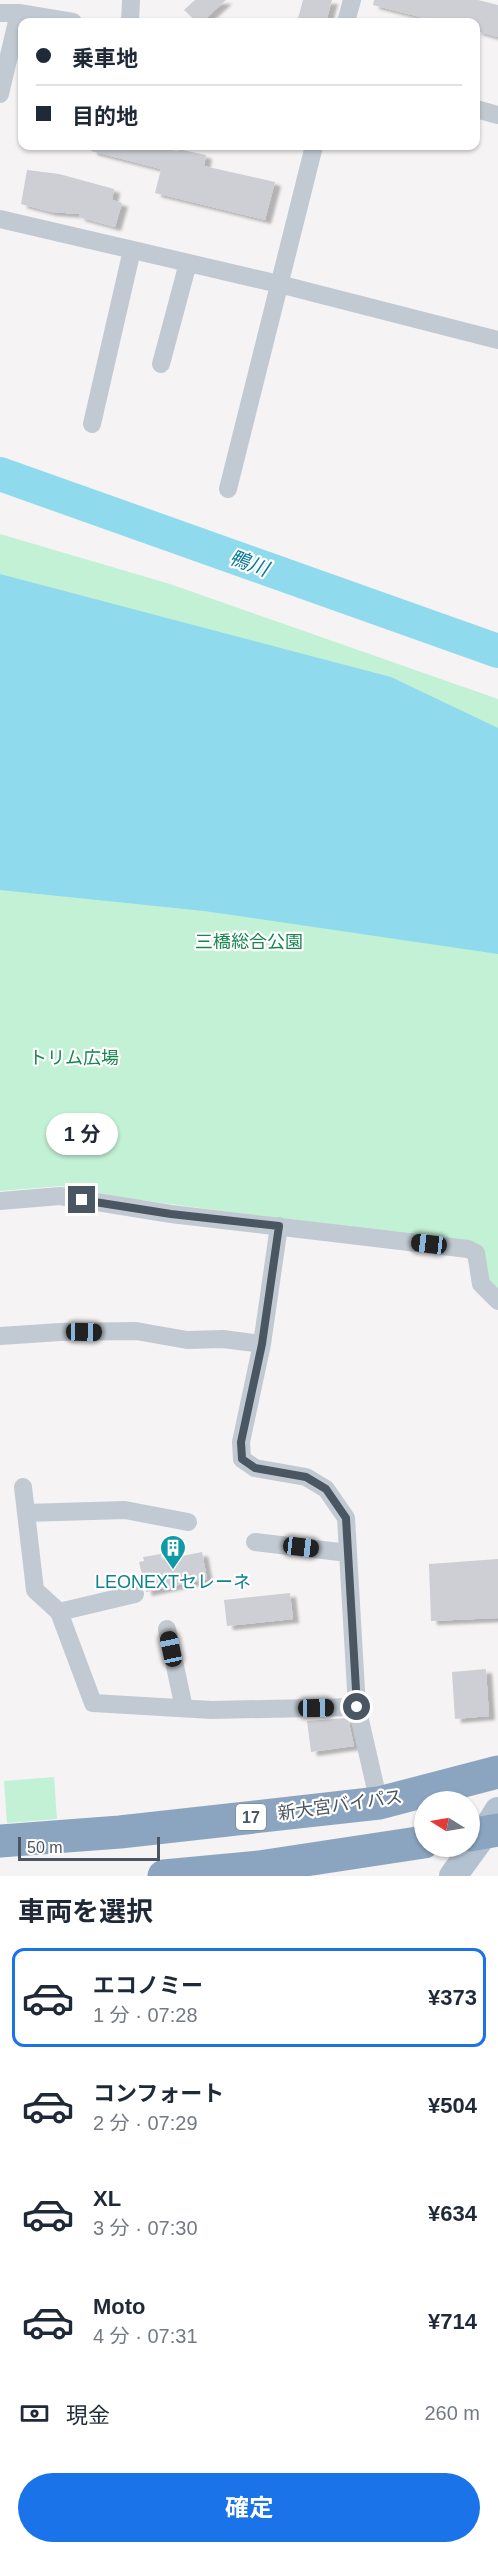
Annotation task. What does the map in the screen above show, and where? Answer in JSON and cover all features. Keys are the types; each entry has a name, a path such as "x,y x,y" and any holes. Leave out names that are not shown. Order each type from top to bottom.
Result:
{"highway":[{"name":"新大宮バイパス","path":"0,1841 131,1831 379,1803 498,1772"},
{"path":"165,1876 259,1867 414,1844"},
{"path":"259,1867 305,1867 338,1876"}],"main road":[{"path":"453,1876 488,1827"}],"street":[{"path":"130,18 131,0"},
{"path":"347,18 352,0"},
{"path":"0,13 19,13 49,18"},
{"path":"0,94 19,13"},
{"path":"480,110 498,115"},
{"path":"228,489 313,150"},
{"path":"0,219 279,284 498,340"},
{"path":"92,423 132,250"},
{"path":"161,364 188,263"},
{"path":"0,1201 60,1196 171,1214 468,1249 476,1253 481,1284 498,1301"},
{"path":"279,1226 262,1344 241,1442 242,1459 255,1468 306,1477 326,1489 346,1518 357,1707 379,1803"},
{"path":"0,1336 136,1331 187,1340 223,1339 262,1344"},
{"path":"23,1487 34,1590 59,1612 93,1703 212,1710 357,1707"},
{"path":"26,1513 125,1510 188,1522"},
{"path":"255,1542 348,1552"},
{"path":"59,1612 135,1594"},
{"path":"167,1629 184,1708"}],"green space":[{"name":"三橋総合公園","path":"0,534 170,584 498,699 498,1293 486,1282 476,1245 133,1199 61,1186 0,1191"},
{"path":"54,1777 57,1819 7,1823 4,1781"}],"water":[{"path":"0,574 391,677 498,728 498,954 204,911 0,890"}],"building":[{"path":"195,0 226,0 206,18 193,18 184,10"},
{"path":"303,0 332,0 327,18 298,18"},
{"path":"374,0 478,0 498,5 498,37 480,32 480,18 424,18 373,5"},
{"path":"183,150 206,155 204,166 275,182 265,220 155,193 161,169 91,151"},
{"path":"27,170 59,174 114,189 112,200 122,203 115,227 79,217 79,214 51,212 21,204"},
{"name":"LEONEXTセレーネ","path":"202,1552 207,1579 146,1592 139,1562 144,1561 143,1557 161,1554 162,1560"},
{"path":"498,1559 498,1618 431,1621 429,1564"},
{"path":"290,1593 293,1619 227,1626 224,1600"},
{"path":"486,1669 489,1716 455,1719 452,1672"},
{"path":"348,1718 354,1746 311,1752 307,1721"}],"waterway":[{"name":"鴨川","path":"0,474 498,651"}],"place":[{"name":"LEONEXTセレーネ","path":"173,1571"}],"route":[{"path":"82,1200 171,1214 279,1226 262,1344 241,1442 242,1459 255,1468 306,1477 326,1489 346,1518 357,1707"}],"park label":[{"name":"トリム広場","path":"74,1058"}]}
